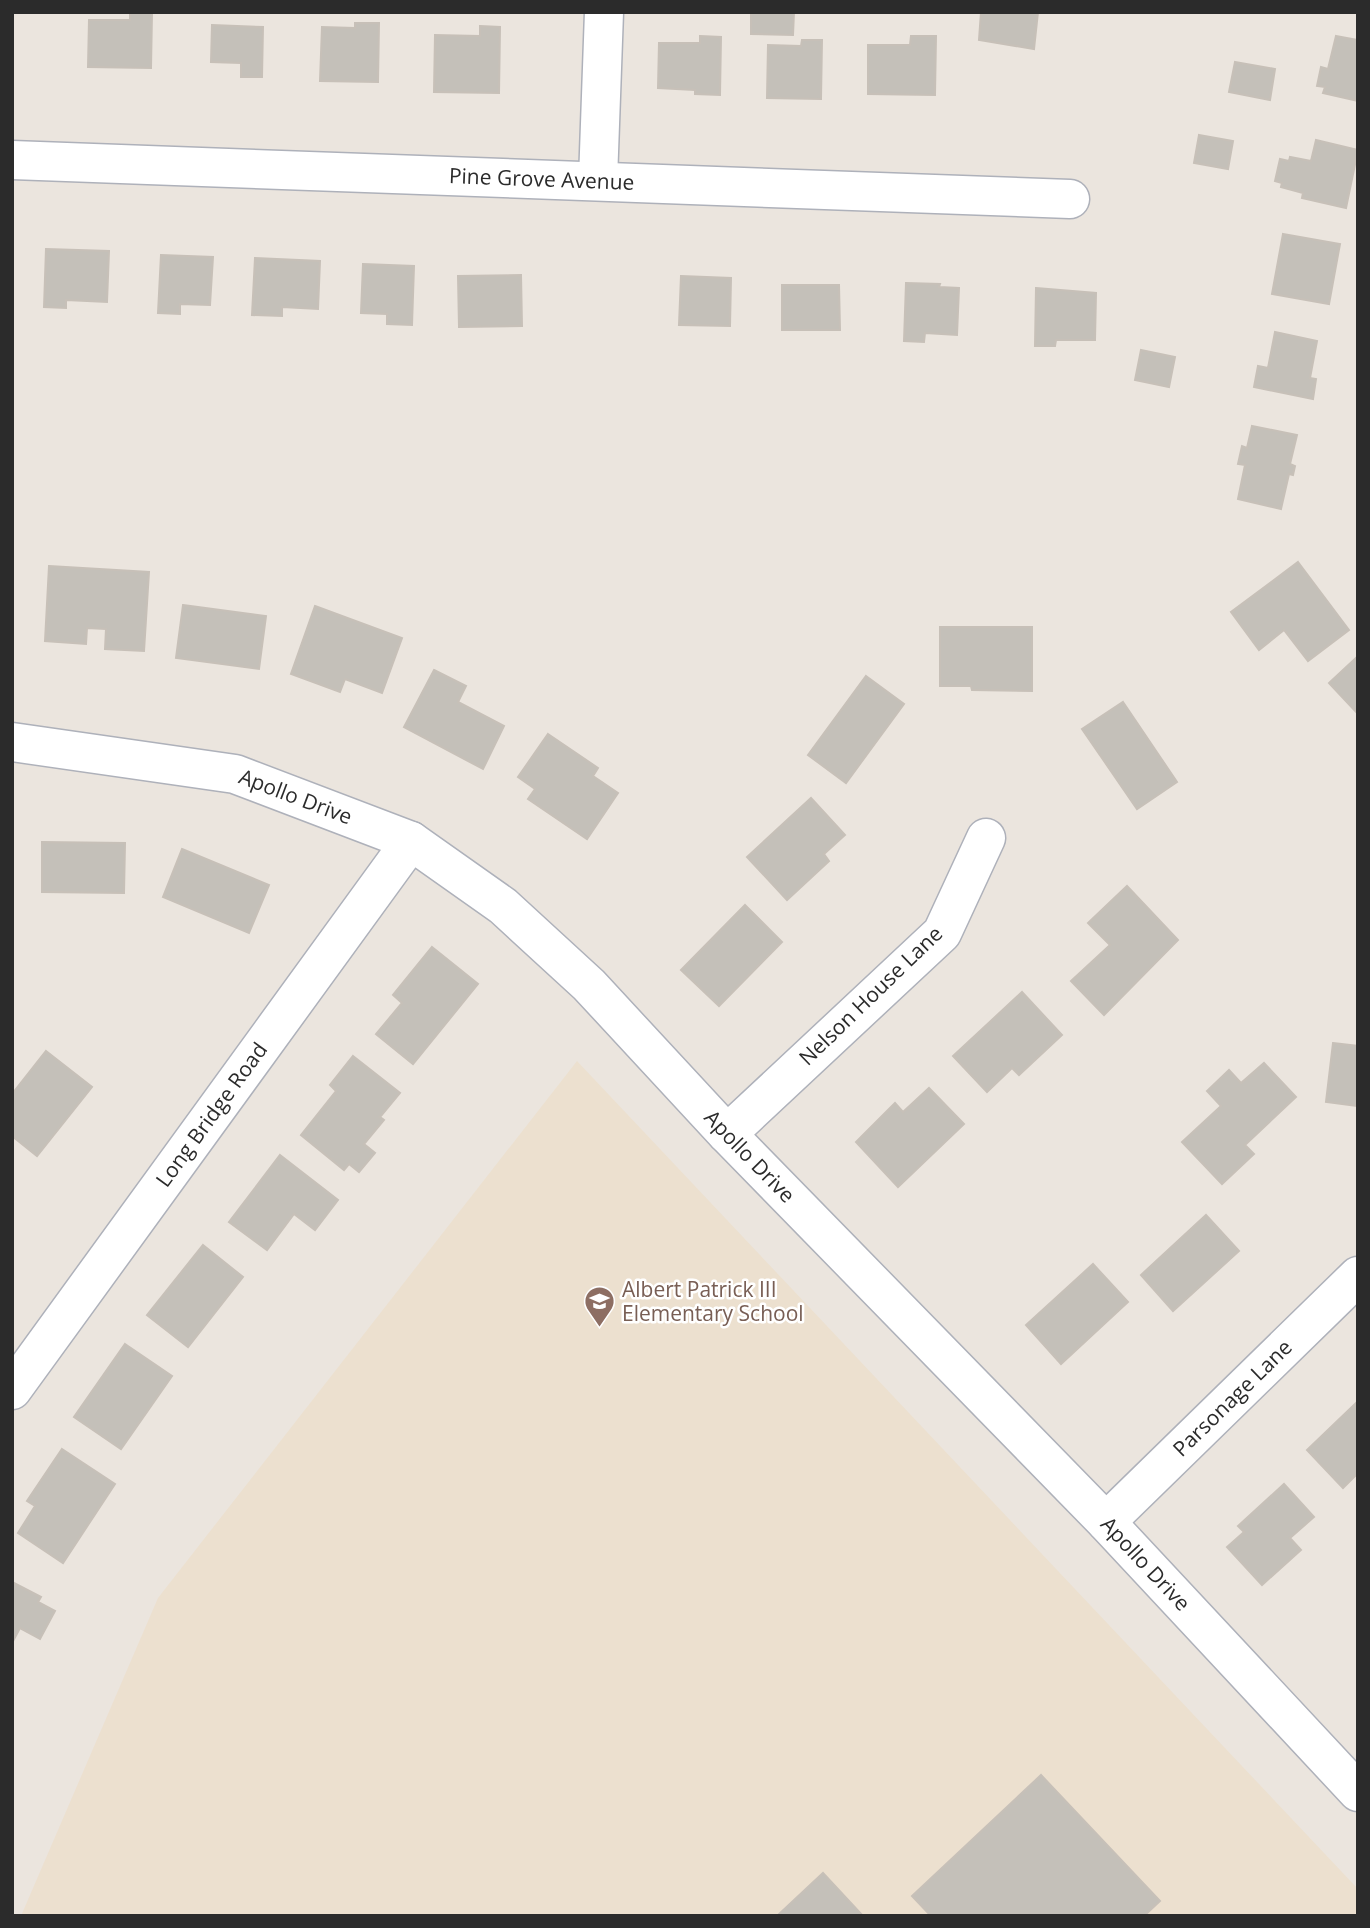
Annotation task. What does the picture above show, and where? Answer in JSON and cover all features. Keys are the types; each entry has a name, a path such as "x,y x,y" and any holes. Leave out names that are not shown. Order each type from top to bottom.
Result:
{"street":[{"path":"598,180 604,12"},
{"name":"Pine Grove Avenue","path":"12,160 1070,199"},
{"name":"Apollo Drive","path":"12,742 235,774 411,841 503,906 589,985 727,1134 1106,1522 1358,1792"},
{"name":"Nelson House Lane","path":"727,1134 942,933 986,838"},
{"name":"Long Bridge Road","path":"12,1390 411,841"},
{"name":"Parsonage Lane","path":"1106,1522 1358,1276"}],"shaded area":[{"name":"Albert Patrick III Elementary School","path":"577,1061 1358,1889 1358,1916 21,1916 158,1598"}],"building":[{"path":"130,12 152,13 151,68 88,67 89,20 130,20"},
{"path":"751,12 794,12 793,35 751,34"},
{"path":"981,12 1038,12 1034,49 979,40"},
{"path":"355,23 379,23 378,82 320,81 322,27 355,28"},
{"path":"212,25 263,27 262,77 241,77 241,63 211,62"},
{"path":"480,26 500,27 499,93 434,92 435,35 480,36"},
{"path":"700,36 721,37 720,95 695,94 695,90 658,88 659,43 700,43"},
{"path":"911,36 936,36 935,95 868,94 868,45 910,45"},
{"path":"1336,36 1358,40 1358,101 1323,93 1325,87 1317,86 1321,67 1328,69"},
{"path":"802,40 822,40 821,99 767,98 768,45 801,46"},
{"path":"1235,62 1275,69 1270,100 1229,92"},
{"path":"1199,135 1233,141 1228,169 1194,163"},
{"path":"1316,140 1358,150 1346,208 1302,198 1303,193 1281,187 1282,183 1275,181 1280,159 1289,161 1290,157 1311,161"},
{"path":"1283,234 1340,244 1329,304 1272,294"},
{"path":"46,249 109,251 107,302 66,300 66,308 44,307"},
{"path":"161,255 213,257 210,305 180,304 180,314 158,313"},
{"path":"255,258 320,261 318,309 282,307 282,316 252,315"},
{"path":"363,264 414,266 412,325 387,324 387,314 361,313"},
{"path":"521,275 522,326 459,327 458,276"},
{"path":"681,276 731,278 730,326 679,325"},
{"path":"906,283 940,284 939,287 959,288 957,335 925,333 924,342 904,341"},
{"path":"782,285 839,285 840,330 782,330"},
{"path":"1036,288 1096,293 1095,340 1056,340 1055,346 1035,346"},
{"path":"1275,332 1317,341 1310,378 1316,379 1313,399 1254,387 1258,366 1268,368"},
{"path":"1141,350 1175,357 1169,387 1135,380"},
{"path":"1252,426 1297,435 1290,464 1295,466 1293,475 1289,474 1281,509 1238,499 1245,465 1238,464 1242,446 1247,448"},
{"path":"1298,562 1349,630 1308,661 1284,630 1259,650 1231,612"},
{"path":"49,566 149,572 144,651 105,649 106,629 87,628 86,644 45,641"},
{"path":"183,605 266,616 259,669 176,658"},
{"path":"315,606 402,638 382,693 345,679 340,692 291,674"},
{"path":"940,627 1032,627 1032,691 972,690 971,686 940,686"},
{"path":"1358,656 1358,714 1329,683"},
{"path":"434,670 466,686 458,702 504,726 483,769 404,727"},
{"path":"866,676 904,704 846,783 808,755"},
{"path":"1123,702 1177,782 1137,809 1082,729"},
{"path":"548,734 598,768 593,776 618,793 587,839 528,799 535,789 518,777"},
{"path":"811,798 845,835 824,854 829,861 787,900 747,857"},
{"path":"42,842 125,843 124,893 42,892"},
{"path":"182,849 269,885 249,933 163,897"},
{"path":"1127,886 1178,940 1104,1015 1071,981 1110,945 1088,923"},
{"path":"745,905 782,942 719,1006 681,970"},
{"path":"432,947 478,984 413,1064 376,1034 402,1003 393,995"},
{"path":"1022,992 1062,1035 1019,1075 1012,1068 987,1092 953,1056"},
{"path":"1333,1043 1358,1046 1358,1106 1326,1102"},
{"path":"46,1051 92,1087 37,1156 12,1136 12,1094"},
{"path":"353,1056 400,1093 380,1117 384,1120 364,1144 375,1153 359,1172 349,1164 344,1170 301,1135 336,1091 330,1085"},
{"path":"1264,1063 1296,1097 1245,1145 1254,1154 1222,1184 1182,1142 1221,1106 1207,1091 1229,1070 1241,1083"},
{"path":"929,1088 964,1124 898,1187 856,1142 895,1103 903,1112"},
{"path":"280,1155 338,1200 315,1230 294,1214 267,1250 229,1222"},
{"path":"1206,1215 1239,1251 1173,1311 1141,1275"},
{"path":"203,1245 243,1277 188,1347 147,1315"},
{"path":"1093,1264 1128,1302 1061,1364 1026,1325"},
{"path":"125,1344 172,1376 121,1449 74,1417"},
{"path":"1358,1401 1358,1473 1343,1488 1307,1450"},
{"path":"62,1449 115,1484 63,1563 18,1533 35,1506 27,1501"},
{"path":"1284,1484 1314,1517 1290,1538 1301,1550 1262,1585 1227,1547 1244,1532 1238,1526"},
{"path":"12,1582 41,1597 38,1602 55,1611 40,1639 20,1628 12,1643"},
{"path":"1041,1775 1160,1901 1144,1916 931,1916 912,1896"},
{"path":"823,1873 863,1916 777,1916"}],"place":[{"name":"Albert Patrick III Elementary School","path":"599,1329"}]}
